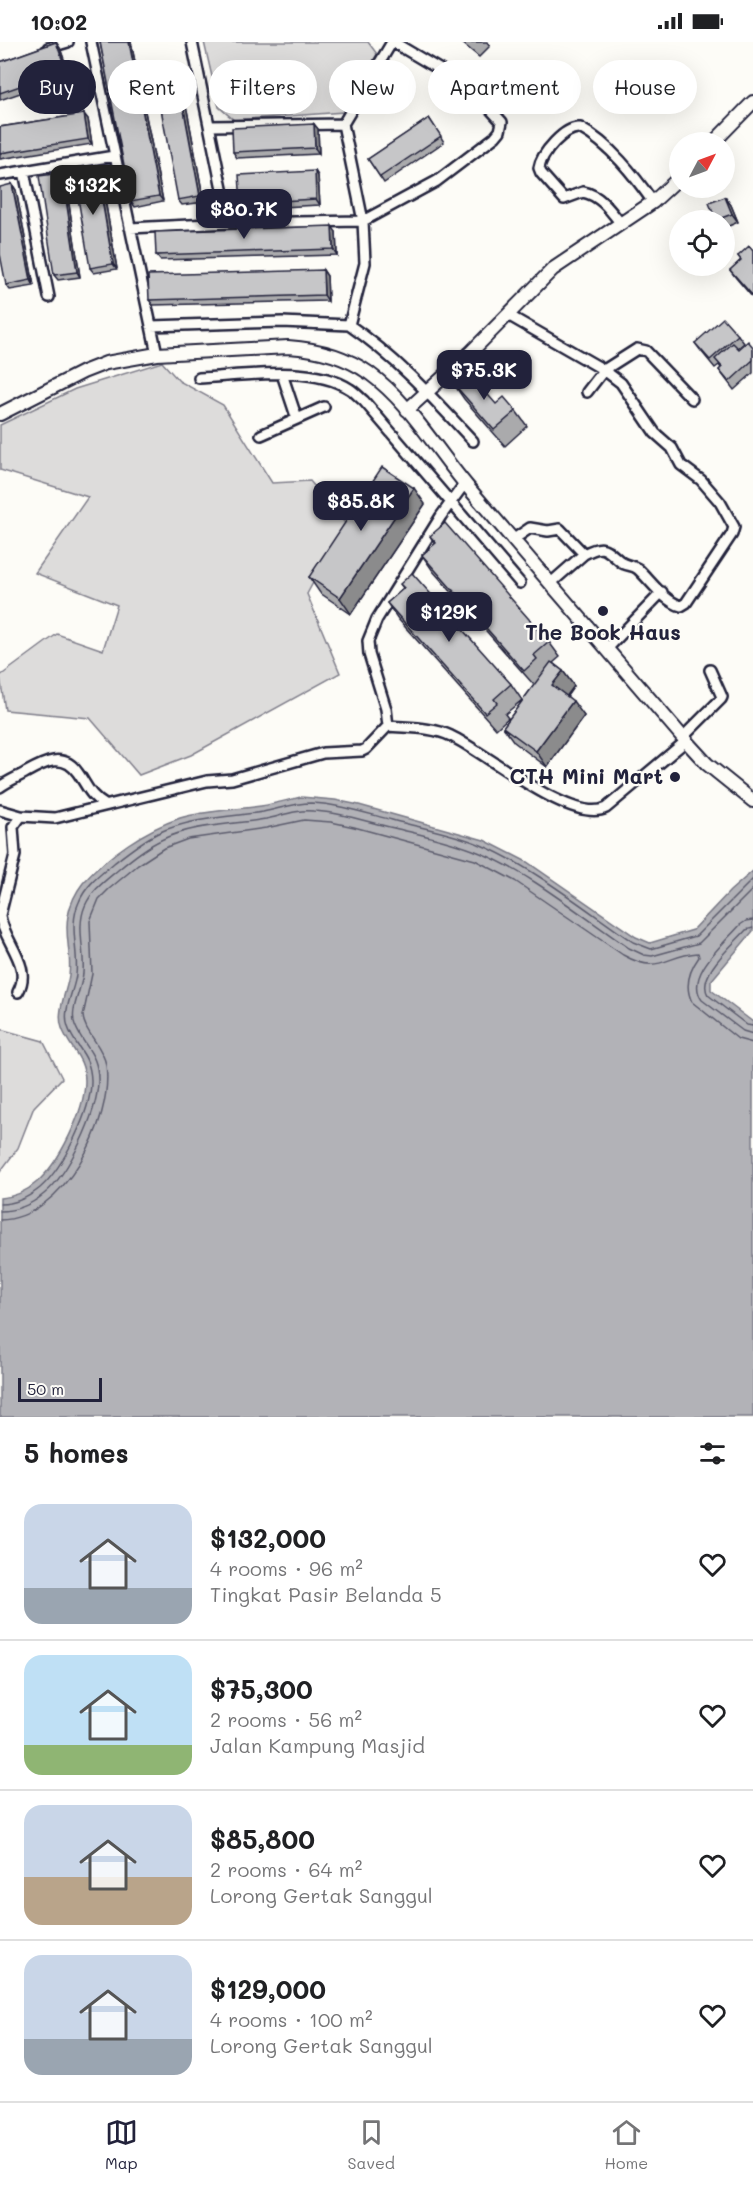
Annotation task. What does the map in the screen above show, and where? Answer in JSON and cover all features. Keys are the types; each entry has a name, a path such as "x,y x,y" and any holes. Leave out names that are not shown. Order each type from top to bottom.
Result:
{"main road":[{"path":"724,132 753,102"},
{"path":"407,410 508,315 553,269 653,202 669,187"},
{"path":"0,414 83,372 106,363 157,354 279,347 312,349 341,358 367,372 388,388 465,483 684,739 707,764 753,801"}],"street":[{"path":"34,52 68,42"},
{"path":"91,42 157,354"},
{"path":"192,42 229,224"},
{"path":"130,228 363,220 437,181 495,137 500,131 502,122 471,88 392,42 343,124 363,220 365,263 350,325"},
{"path":"210,126 343,124"},
{"path":"621,224 611,210 587,192 580,192 564,199 541,173 539,168 543,156 569,130 580,128 600,142 631,173 653,202"},
{"path":"0,175 114,156"},
{"path":"24,171 49,297"},
{"path":"508,315 604,370 621,383 655,433 672,448 681,465 701,480 720,502 734,527 732,534 686,603 678,606 636,568 624,564 608,549 598,548 584,554 551,583"},
{"path":"151,326 282,321 350,325 375,342 428,392 473,441"},
{"path":"587,392 604,370 637,349 641,349 646,351 692,399"},
{"path":"282,374 297,419"},
{"path":"199,378 302,374 349,388 364,401 520,583"},
{"path":"261,435 324,406"},
{"path":"388,726 386,709 369,654 368,641 376,619 465,483"},
{"path":"514,539 530,528 548,531 560,529 584,554"},
{"path":"607,649 662,592"},
{"path":"388,726 430,730 450,735 550,798 594,812 606,808 684,739 722,699 710,670"},
{"path":"0,810 21,816 55,818 207,781 232,779 323,753 362,751 388,726"},
{"path":"0,787 49,760 58,760 69,763 89,793 105,805"},
{"path":"18,992 24,978 22,969 5,933 0,916 15,855 13,827 21,816"}],"shaded area":[{"path":"204,42 368,42 377,54 374,60 329,60 329,113 317,114 317,60 209,60 209,64"},
{"path":"227,114 316,114 234,120"},
{"path":"162,362 179,381 223,405 272,483 310,481 345,523 307,594 340,673 191,755 139,775 90,718 5,710 0,676 57,634 103,650 117,605 35,573 88,497 0,470 0,425 75,389"},
{"path":"0,1029 43,1041 62,1078 34,1107 18,1148 0,1172"}],"water":[{"path":"301,797 359,805 484,840 527,862 636,937 650,943 693,930 730,891 753,871 753,931 711,981 711,990 753,1022 753,1417 0,1417 0,1198 24,1191 37,1182 54,1162 76,1121 84,1093 85,1081 80,1059 60,1022 70,968 67,923 78,890 115,853 167,823 200,813 261,806"}],"building":[{"path":"56,42 62,60 18,60 18,87 0,93 0,62"},
{"path":"100,42 129,42 133,60 108,60 108,83"},
{"path":"84,114 88,139 0,153 0,127"},
{"path":"114,114 143,114 159,196 131,201"},
{"path":"162,114 185,114 200,196 178,200"},
{"path":"429,118 441,136 380,177 368,159"},
{"path":"314,124 315,148 233,152 232,128"},
{"path":"96,165 113,264 90,268 73,169"},
{"path":"315,171 316,199 241,203 239,175"},
{"path":"62,173 77,272 54,275 39,176"},
{"path":"12,184 31,280 6,285 0,254 0,187"},
{"path":"725,198 730,210 712,210 709,203"},
{"path":"332,226 333,249 156,255 155,232"},
{"path":"749,246 753,251 753,296 735,276 735,265 741,260 738,256"},
{"path":"323,270 324,295 149,300 148,275"},
{"path":"723,318 738,335 710,360 695,343"},
{"path":"748,341 753,347 753,360 729,382 719,370 722,367 715,359 733,343 739,349"},
{"path":"467,371 496,404 504,397 516,411 494,430 453,383"},
{"path":"382,467 414,488 340,598 309,577"},
{"path":"445,523 549,642 534,655 537,659 524,671 422,555 436,543 430,536"},
{"path":"412,573 511,684 494,699 497,703 485,713 387,603 404,588 400,584"},
{"path":"551,662 563,671 552,685 573,701 536,751 503,727"}],"place":[{"name":"The Book Haus","path":"603,611"},
{"name":"CTH Mini Mart","path":"675,777"}]}
